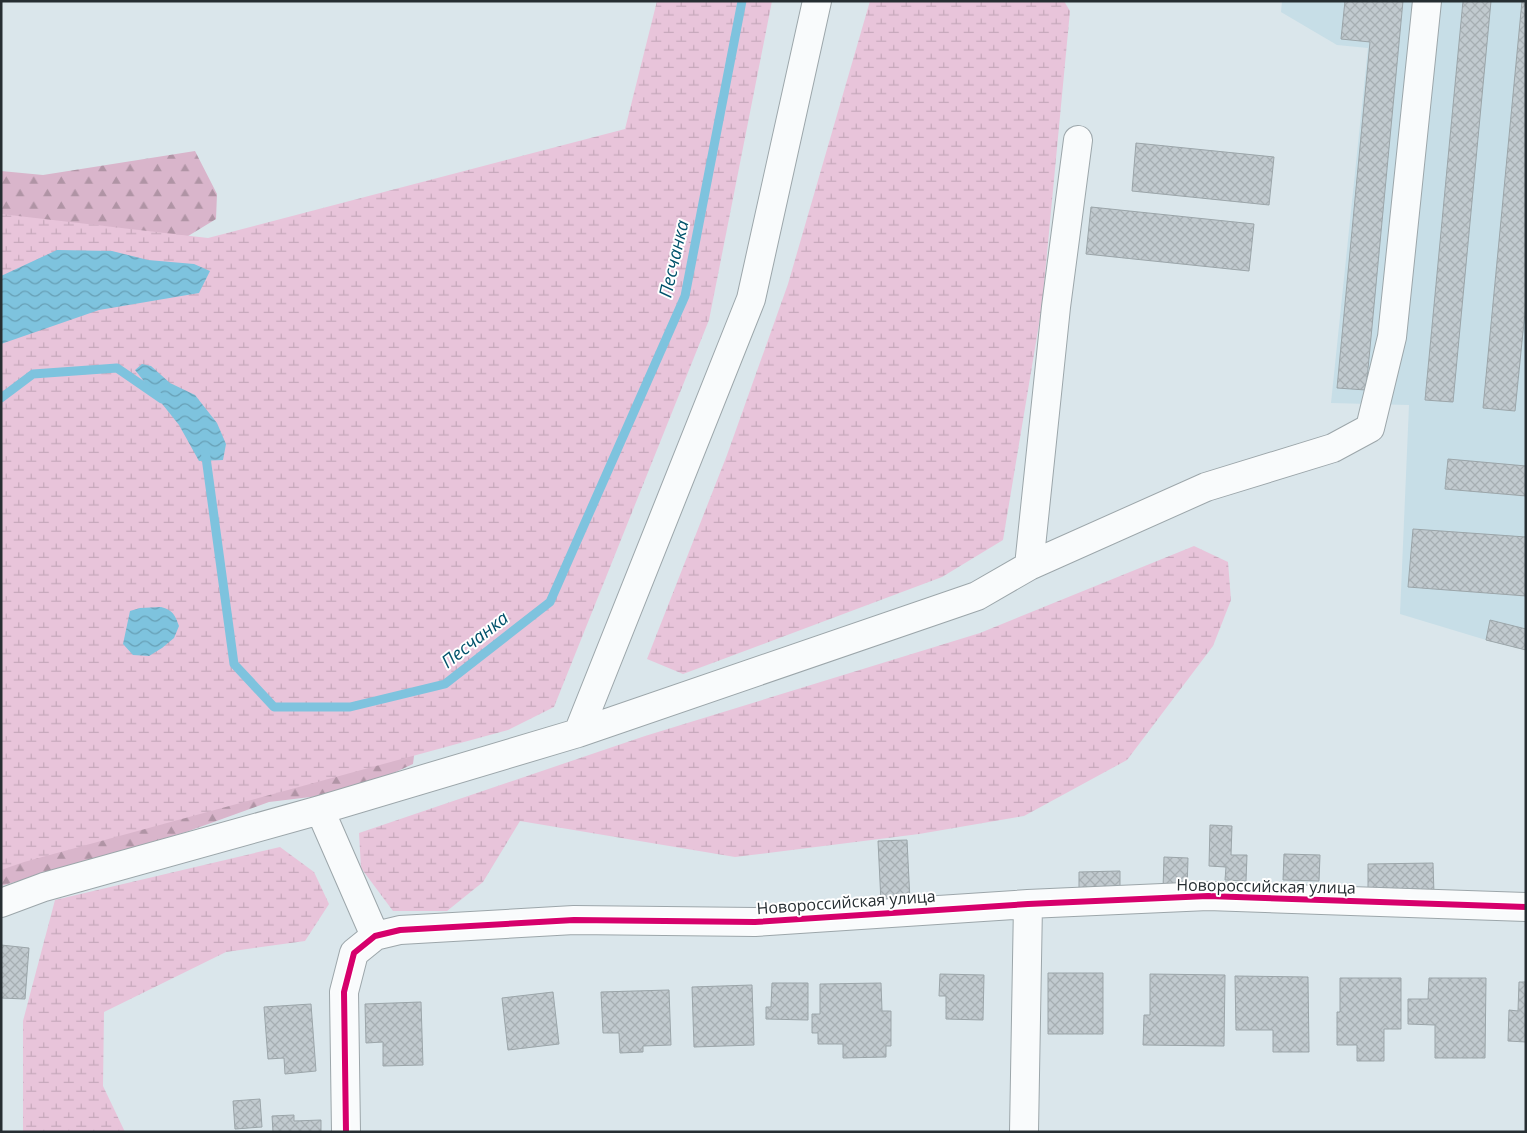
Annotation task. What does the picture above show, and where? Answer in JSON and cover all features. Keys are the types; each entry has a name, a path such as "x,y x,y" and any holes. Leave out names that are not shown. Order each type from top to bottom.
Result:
{"street":[{"path":"578,733 751,299 817,1"},
{"path":"1,902 44,887 320,810 578,733 977,596 1029,566 1206,487 1333,448 1370,428 1392,336 1427,1"},
{"path":"1029,566 1056,307 1078,140"},
{"path":"320,810 375,936"},
{"name":"Новороссийская улица","path":"346,1132 344,992 354,952 375,936 400,930 574,920 755,922 1028,904 1208,896 1526,907"},
{"path":"1024,1132 1028,904"}],"shaded area":[{"path":"1282,1 1526,1 1526,650 1400,614 1409,405 1331,403 1368,48 1337,45 1281,12"}],"green space":[{"path":"657,1 772,1 709,320 554,707 508,730 24,862 1,870 1,214 208,238 625,129"},
{"path":"870,1 1064,1 1070,11 1042,306 1003,540 942,577 683,674 647,659 727,455 788,284"},
{"path":"195,151 217,194 216,219 175,244 1,290 1,171 43,175"},
{"path":"1194,546 1228,562 1231,600 1213,646 1127,760 1024,816 919,834 735,857 520,821 483,882 447,911 393,911 361,868 359,833 645,736 980,633"},
{"path":"418,724 413,764 352,792 269,802 186,832 1,886 1,831"},
{"path":"280,847 314,872 329,904 305,941 226,952 104,1012 103,1086 125,1132 23,1132 23,1021 55,900"}],"water":[{"path":"57,250 112,251 148,260 194,264 210,271 199,293 99,310 1,344 1,276"},
{"path":"142,364 151,366 170,383 195,395 217,423 226,444 223,460 199,461 179,425 135,370"},
{"path":"161,607 171,611 179,626 174,638 149,656 133,655 123,644 130,611 140,608"}],"building":[{"path":"1345,1 1403,1 1366,390 1337,388 1370,42 1341,39"},
{"path":"1463,1 1491,1 1453,402 1425,400"},
{"path":"1522,1 1526,1 1526,302 1515,411 1483,408"},
{"path":"1136,143 1274,157 1269,205 1132,191"},
{"path":"1091,207 1254,224 1249,271 1086,254"},
{"path":"1448,459 1526,466 1526,496 1445,489"},
{"path":"1413,529 1526,537 1526,596 1408,587"},
{"path":"1490,620 1526,629 1526,650 1486,640"},
{"path":"1210,825 1232,826 1231,855 1247,855 1246,881 1225,880 1226,867 1209,866"},
{"path":"907,840 910,901 881,902 878,841"},
{"path":"1284,854 1320,855 1319,881 1283,880"},
{"path":"1164,857 1188,858 1187,890 1163,889"},
{"path":"1433,863 1434,894 1368,894 1368,864"},
{"path":"1120,871 1120,894 1079,895 1079,872"},
{"path":"1,945 29,948 25,999 1,998"},
{"path":"1048,973 1103,973 1103,1034 1048,1034"},
{"path":"940,974 984,975 983,1020 946,1019 946,996 939,996"},
{"path":"1150,974 1225,975 1224,1046 1143,1045 1144,1015 1150,1015"},
{"path":"1235,976 1308,977 1309,1052 1273,1052 1273,1030 1236,1030"},
{"path":"1340,978 1401,978 1401,1029 1384,1029 1384,1061 1357,1061 1357,1045 1337,1045 1337,1012 1340,1012"},
{"path":"1429,978 1486,978 1485,1058 1435,1058 1435,1025 1408,1024 1408,999 1428,999"},
{"path":"1519,982 1526,982 1526,1042 1508,1041 1509,1010 1518,1011"},
{"path":"772,983 808,983 808,1020 766,1019 766,1007 771,1007"},
{"path":"881,983 882,1011 891,1011 891,1046 886,1046 886,1057 843,1058 843,1044 818,1044 818,1033 812,1033 812,1014 820,1014 820,984"},
{"path":"752,985 754,1045 694,1047 692,987"},
{"path":"669,990 671,1045 643,1046 643,1052 620,1053 619,1033 603,1033 601,992"},
{"path":"553,992 559,1044 508,1050 502,998"},
{"path":"421,1002 423,1065 383,1066 383,1042 366,1043 365,1004"},
{"path":"311,1004 316,1071 285,1074 284,1058 268,1059 264,1007"},
{"path":"260,1099 262,1127 235,1129 233,1101"},
{"path":"294,1115 294,1121 321,1120 321,1132 273,1132 272,1116"}],"waterway":[{"name":"Песчанка","path":"205,450 234,664 274,707 350,707 445,684 550,602 685,296 742,1"},
{"name":"Песчанка","path":"1,398 33,374 117,368 162,399"}],"cycle path":[{"path":"346,1132 344,992 354,953 375,936 400,930 574,920 755,922 1028,904 1208,896 1526,907"}]}
